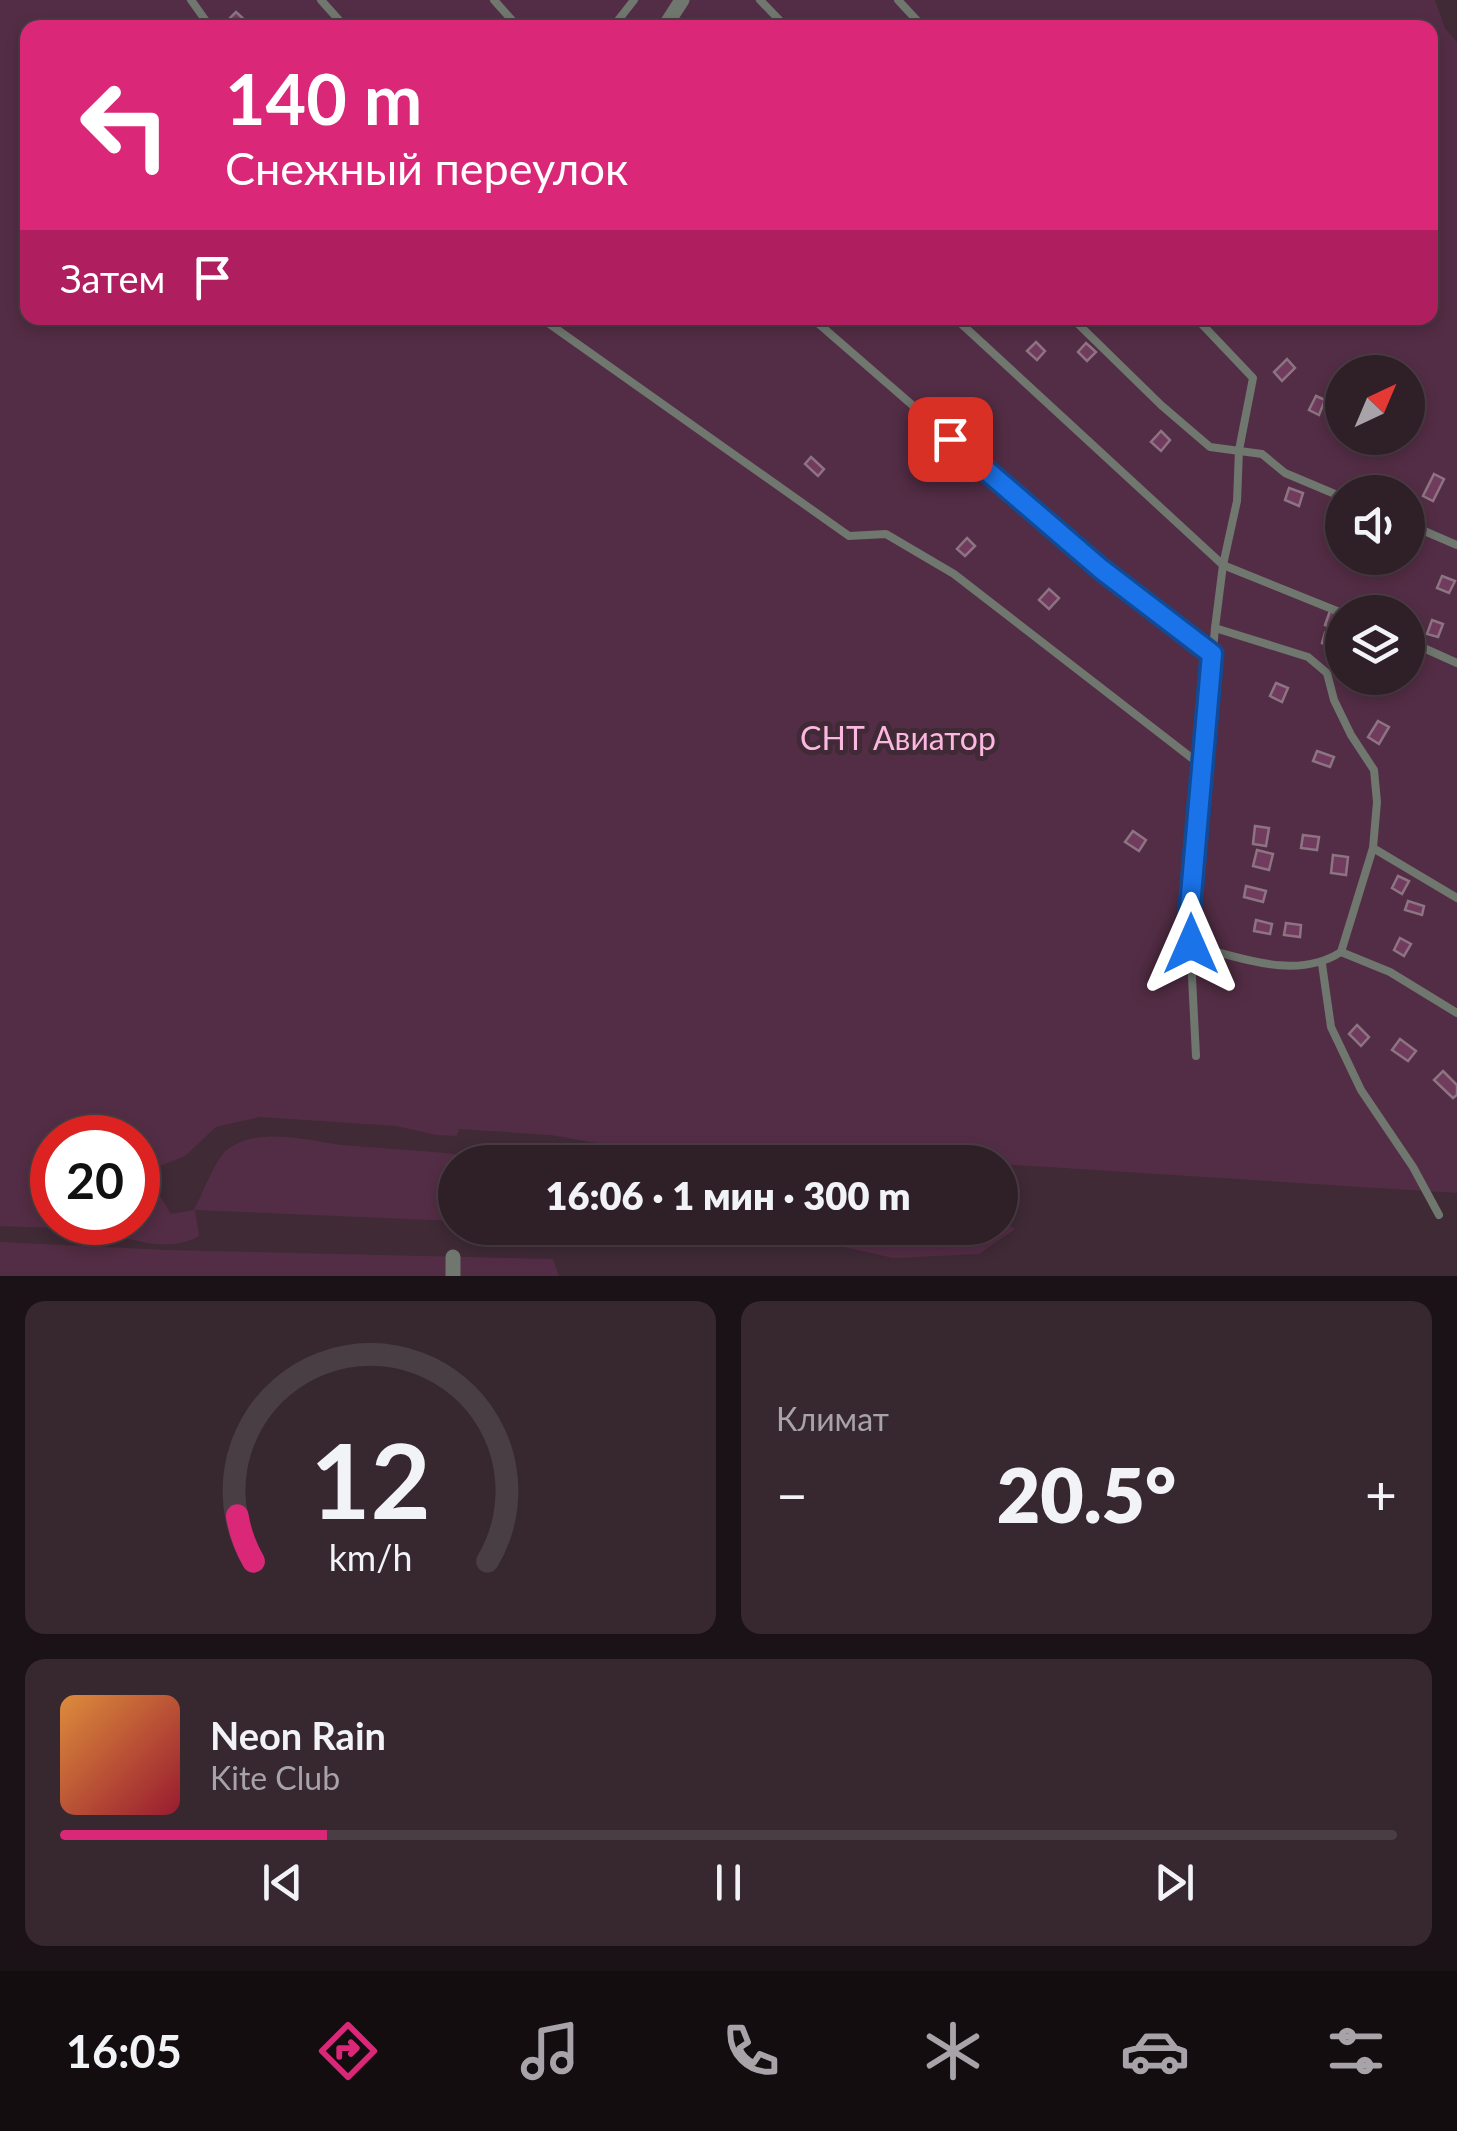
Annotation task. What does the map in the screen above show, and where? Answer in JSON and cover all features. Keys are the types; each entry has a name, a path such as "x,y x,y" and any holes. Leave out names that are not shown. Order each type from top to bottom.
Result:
{"street":[{"path":"452,1257 452,1276"}],"lane":[{"path":"321,0 339,20"},
{"path":"494,0 512,20"},
{"path":"618,20 634,0"},
{"path":"760,0 779,20"},
{"path":"898,0 917,20"},
{"path":"550,325 849,536 886,534 954,574 1202,766"},
{"path":"820,325 1101,569 1212,654"},
{"path":"964,325 1223,565 1325,606"},
{"path":"1079,325 1161,405 1210,446 1262,454 1285,473 1325,490"},
{"path":"1196,1056 1189,918 1215,628 1237,501 1239,450 1253,378 1203,325"},
{"path":"1425,531 1457,545"},
{"path":"1191,944 1271,966 1322,964 1341,952 1373,848 1378,802 1374,770 1334,700 1327,672 1308,657 1215,628"},
{"path":"1425,649 1457,663"},
{"path":"1373,848 1457,898"},
{"path":"1341,952 1390,972 1457,1013"},
{"path":"1322,964 1331,1027 1360,1090 1413,1167 1439,1215"}],"green space":[{"name":"СНТ Авиатор","path":"0,0 1435,0 1445,28 1457,42 1457,1193 1018,1165 1018,1145 609,1145 550,1135 459,1129 457,1136 436,1135 396,1126 260,1117 216,1127 185,1156 160,1166 160,1115 30,1115 30,1227 0,1226"},
{"name":"СНТ Авиатор","path":"284,1137 438,1152 438,1220 195,1210 199,1236 160,1244 160,1196 171,1214 194,1210 223,1153 241,1142"},
{"path":"0,1242 553,1259 559,1276 0,1276"},
{"path":"835,1245 992,1245 979,1254 893,1258"}],"building":[{"path":"236,12 245,20 228,20"},
{"path":"1036,342 1045,351 1037,360 1027,351"},
{"path":"1086,343 1096,352 1087,361 1078,352"},
{"path":"1287,359 1295,368 1282,381 1274,372"},
{"path":"1316,396 1325,400 1319,415 1309,410"},
{"path":"1161,431 1170,440 1161,451 1151,442"},
{"path":"811,457 824,469 818,476 805,464"},
{"path":"1434,474 1444,479 1433,501 1425,497"},
{"path":"1289,488 1303,493 1299,506 1285,500"},
{"path":"967,538 975,546 965,556 957,549"},
{"path":"1442,576 1455,581 1449,593 1437,588"},
{"path":"1049,589 1059,598 1049,609 1039,600"},
{"path":"1432,620 1443,624 1438,637 1427,634"},
{"path":"1276,683 1288,688 1282,702 1270,696"},
{"path":"1378,721 1389,727 1379,744 1368,737"},
{"path":"1317,751 1334,757 1330,767 1313,761"},
{"path":"1255,826 1269,828 1266,846 1253,844"},
{"path":"1133,831 1146,840 1139,851 1125,842"},
{"path":"1303,835 1319,837 1317,850 1301,848"},
{"path":"1257,850 1273,854 1269,870 1253,866"},
{"path":"1333,855 1348,857 1346,875 1331,873"},
{"path":"1398,876 1409,881 1402,894 1392,888"},
{"path":"1246,886 1266,891 1263,902 1244,897"},
{"path":"1408,901 1424,906 1422,915 1405,910"},
{"path":"1256,920 1272,924 1270,934 1254,931"},
{"path":"1286,923 1301,925 1300,937 1284,935"},
{"path":"1400,938 1411,944 1404,956 1394,950"},
{"path":"1357,1025 1369,1037 1361,1046 1349,1034"},
{"path":"1400,1039 1416,1051 1408,1061 1392,1050"},
{"path":"1443,1071 1457,1085 1453,1098 1434,1080"}],"route":[{"path":"950,439 1101,569 1212,654 1189,918 1191,944"}]}
